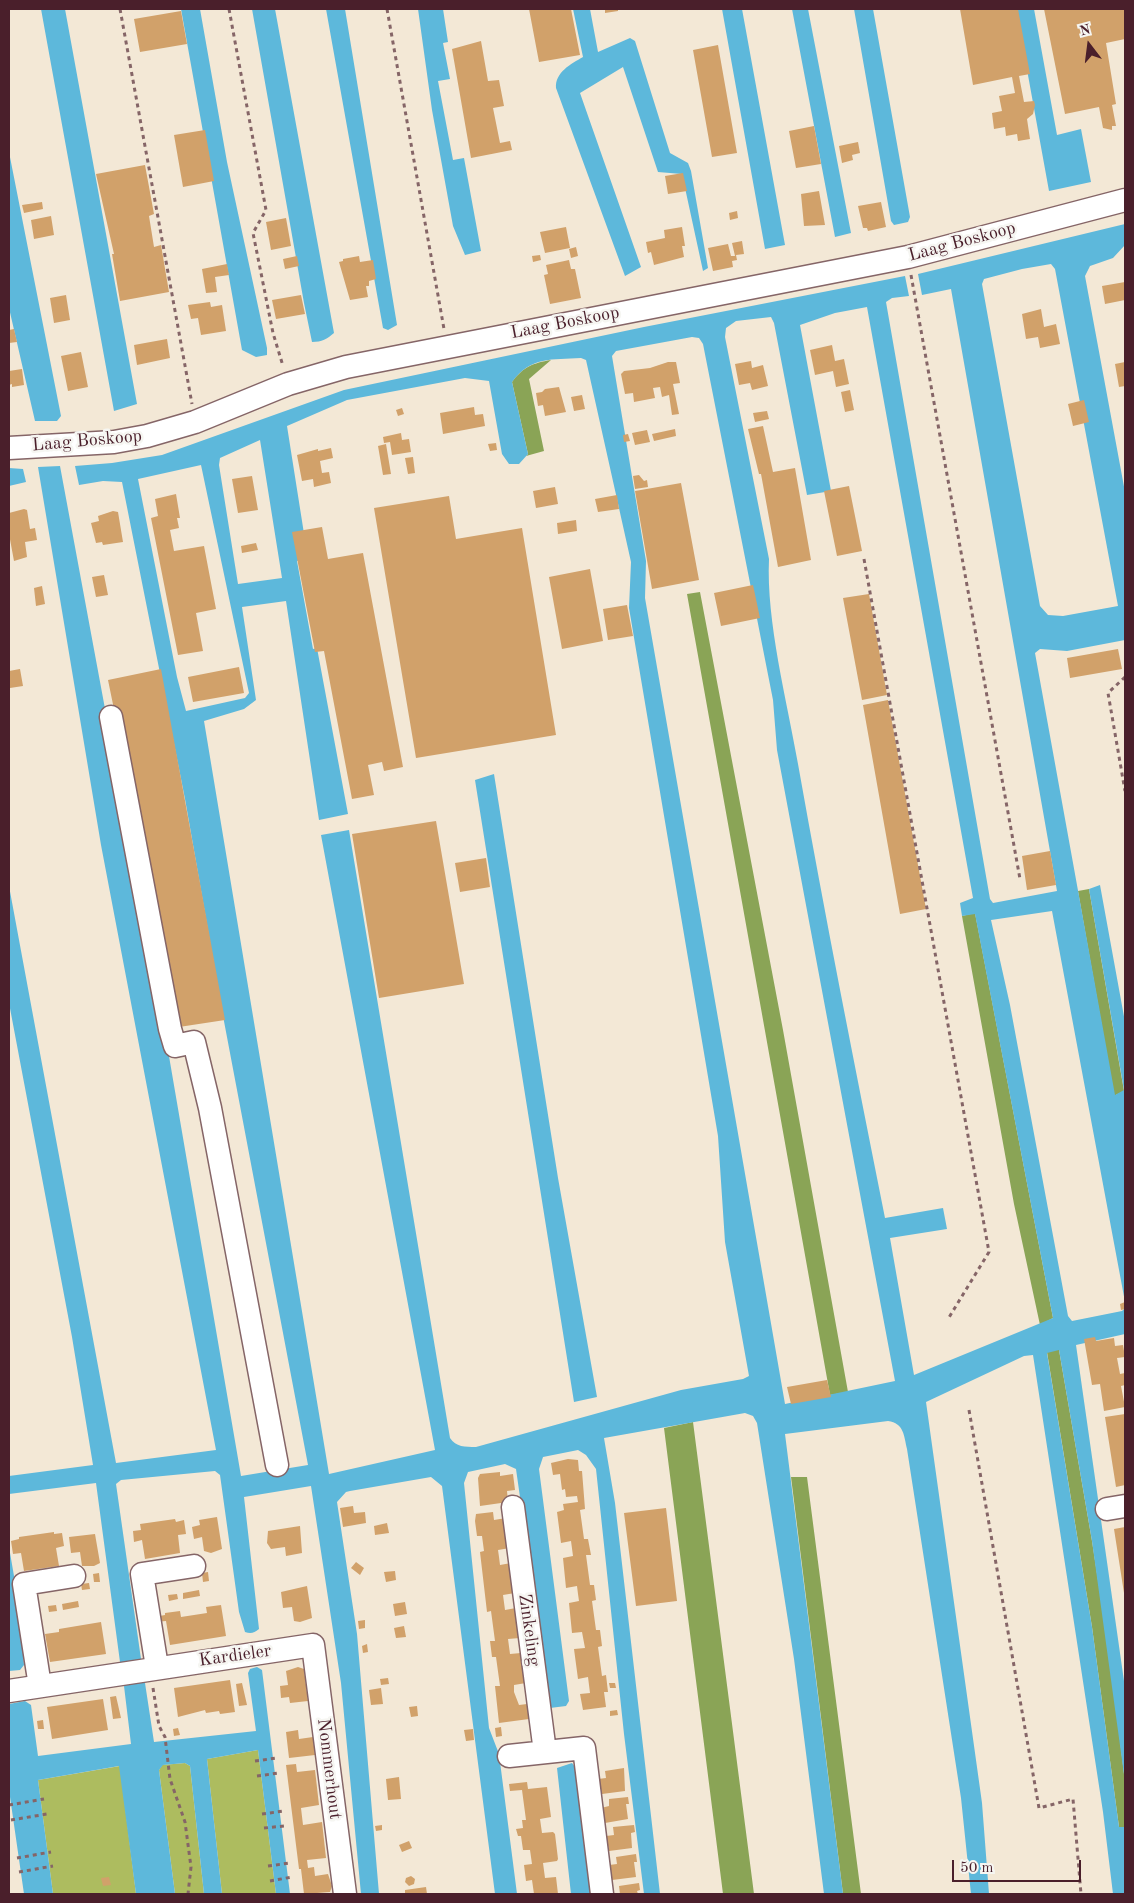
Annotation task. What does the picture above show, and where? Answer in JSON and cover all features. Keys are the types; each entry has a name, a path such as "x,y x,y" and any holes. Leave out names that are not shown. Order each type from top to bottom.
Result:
{"street":[{"name":"Laag Boskoop","path":"9,448 114,442 147,436 195,422 288,384 346,367 908,257 1125,200"},
{"path":"111,717 170,1029 175,1046 194,1042 210,1108 277,1465"},
{"name":"Zinkeling","path":"513,1508 545,1752"},
{"path":"141,1670 142,1574 194,1566"},
{"path":"40,1686 24,1584 74,1576"},
{"name":"Kardieler","path":"9,1691 313,1645"},
{"name":"Nommerhout","path":"313,1645 344,1894"},
{"path":"509,1756 584,1748 602,1894"}],"path":[{"path":"120,9 195,422"},
{"path":"229,9 266,210 253,233 273,333 288,384"},
{"path":"387,9 447,346"},
{"path":"908,257 1020,880"},
{"path":"864,559 989,1252 948,1319"},
{"path":"1125,677 1108,693 1125,791"},
{"path":"969,1410 1039,1808 1073,1799 1081,1894"},
{"path":"141,1670 159,1680 152,1689 159,1726 165,1737 168,1768 185,1822 191,1867 188,1894"},
{"path":"255,1761 277,1758"},
{"path":"257,1776 279,1773"},
{"path":"9,1805 44,1799"},
{"path":"262,1814 284,1811"},
{"path":"11,1820 47,1814"},
{"path":"264,1828 286,1826"},
{"path":"17,1858 52,1852"},
{"path":"268,1866 290,1863"},
{"path":"19,1872 53,1866"},
{"path":"270,1881 292,1878"}],"green space":[{"path":"551,360 529,379 544,451 526,456 528,454 512,382 529,366"},
{"path":"700,592 783,1030 848,1392 830,1395 687,594"},
{"path":"1089,889 1124,1091 1114,1096 1078,891"},
{"path":"975,913 1053,1318 1040,1325 1014,1204 962,916"},
{"path":"1059,1350 1111,1665 1125,1782 1124,1828 1119,1827 1092,1627 1047,1352"},
{"path":"693,1422 754,1894 723,1894 664,1428"},
{"path":"791,1477 807,1477 861,1894 843,1894"},
{"path":"258,1750 276,1894 222,1894 207,1759"},
{"path":"185,1763 190,1766 204,1894 175,1894 159,1770 162,1765"},
{"path":"120,1766 136,1894 53,1894 38,1780"}],"water":[{"path":"41,9 65,9 137,404 114,411"},
{"path":"181,9 200,9 227,162 267,355 256,357 242,350"},
{"path":"252,9 275,9 334,333 319,341 312,342 304,303"},
{"path":"326,9 345,9 397,325 388,330 383,328"},
{"path":"418,9 443,9 448,42 443,43 450,79 438,81 453,160 464,158 481,251 465,255 453,226 432,110"},
{"path":"573,9 590,9 598,52 630,38 635,41 670,153 688,163 691,171 708,268 703,271 682,174 658,172 623,67 580,93 641,267 625,276 556,88 556,82 561,73 583,57"},
{"path":"722,9 742,9 785,245 765,249"},
{"path":"792,9 808,9 851,233 835,237"},
{"path":"854,9 873,9 910,217 908,222 894,225 891,221"},
{"path":"1016,9 1034,9 1057,135 1081,129 1091,182 1049,191"},
{"path":"9,152 61,416 57,421 35,421 9,308"},
{"path":"1125,224 1125,245 1113,258 1090,266 1085,276 1125,492 1125,640 1067,651 1040,649 1035,653 1115,1095 1124,1090 1089,889 1100,885 1125,1022 1125,1302 1052,911 991,920 1010,1005 1068,1316 1072,1321 1122,1311 1125,1308 1125,1334 1076,1345 1125,1688 1125,1782 1092,1541 1059,1350 1047,1353 1092,1627 1119,1827 1125,1827 1125,1894 1113,1894 1103,1812 1033,1355 1024,1356 926,1402 982,1803 989,1894 971,1894 961,1798 907,1449 900,1427 888,1421 785,1434 843,1894 824,1894 794,1659 757,1423 753,1416 745,1413 604,1438 615,1503 660,1894 644,1894 624,1734 596,1469 586,1455 578,1450 543,1457 539,1469 569,1701 566,1706 550,1708 516,1469 505,1464 468,1472 464,1483 489,1728 499,1754 517,1894 495,1894 442,1486 431,1477 346,1492 337,1502 357,1634 379,1894 361,1894 341,1683 311,1486 244,1497 259,1629 249,1633 245,1632 239,1612 220,1475 215,1471 121,1480 116,1484 141,1659 137,1665 140,1679 145,1683 154,1742 256,1731 248,1673 250,1669 257,1667 262,1670 290,1894 276,1894 258,1750 207,1759 222,1894 204,1894 190,1766 185,1763 163,1765 159,1770 175,1894 136,1894 119,1766 38,1780 53,1894 24,1894 9,1790 9,1704 25,1701 31,1705 38,1756 131,1744 124,1686 128,1680 126,1666 120,1662 96,1483 9,1494 9,1476 93,1465 72,1337 9,1003 9,886 116,1463 216,1450 101,845 38,467 60,466 164,1027 241,1476 308,1465 223,1016 185,799 122,482 103,481 79,485 75,466 112,463 162,455 344,390 644,327 905,276 909,296 892,298 886,302 990,899 993,903 1057,891 951,289 922,295 918,274","holes":["1051,264 1055,269 1118,606 1063,616 1048,615 1040,606 982,284 984,279","867,307 973,898 960,903 962,916 975,914 1053,1318 914,1375 890,1238 947,1229 943,1208 885,1218 829,935 778,661 771,608 769,559 725,337 726,328 736,321 771,317 774,323 807,495 831,491 800,325 835,313","692,337 699,338 703,344 773,700 777,750 895,1381 785,1404 645,598 646,561 612,356 616,351","581,358 586,360 631,562 629,608 718,1136 725,1242 749,1376 743,1379 681,1390 476,1447 465,1447 452,1441 349,830 321,835 435,1450 329,1474 204,721 244,709 256,700 242,607 286,601 319,820 348,814 317,648 313,649 297,561 308,559 287,426 347,400 465,378 489,381 502,454 509,464 519,464 528,454 512,382 527,368 543,361","260,440 282,578 238,584 219,465 220,458","201,465 249,693 245,698 186,711 177,677 138,479"]},
{"path":"9,468 23,469 26,482 9,486"},
{"path":"494,774 558,1178 597,1397 574,1402 475,780"},
{"path":"9,1547 19,1605 24,1665 20,1670 9,1671"},
{"path":"572,1763 578,1771 594,1894 571,1894 557,1768"}],"building":[{"path":"529,9 571,9 580,55 539,62"},
{"path":"605,9 618,9 618,11 605,13"},
{"path":"960,9 1018,9 1030,74 1019,76 1024,102 1034,101 1035,105 1033,114 1027,119 1030,139 1018,141 1017,134 1006,136 1005,127 994,129 992,113 1002,111 999,96 1015,93 1012,77 973,85"},
{"path":"1044,9 1125,9 1125,39 1106,43 1116,104 1112,105 1116,126 1112,126 1112,130 1103,128 1099,107 1065,114"},
{"path":"181,11 187,44 140,52 134,19"},
{"path":"481,41 488,81 499,80 504,106 493,108 500,143 510,141 512,150 471,158 452,49"},
{"path":"718,45 737,153 712,157 693,50"},
{"path":"814,126 821,164 796,168 789,131"},
{"path":"205,130 214,181 183,187 174,135"},
{"path":"858,142 860,153 852,155 853,160 842,163 839,146"},
{"path":"145,165 154,214 149,216 154,247 161,245 169,292 120,301 112,254 114,254 96,174"},
{"path":"683,173 687,191 668,194 665,176"},
{"path":"819,191 825,225 804,226 801,194"},
{"path":"42,202 43,209 24,213 22,205"},
{"path":"881,202 886,227 868,231 867,228 863,228 858,206"},
{"path":"737,211 738,218 730,220 729,213"},
{"path":"51,216 54,235 34,239 31,220"},
{"path":"286,218 291,246 271,250 266,222"},
{"path":"566,227 570,248 545,253 540,232"},
{"path":"682,227 685,246 682,246 684,257 654,265 651,252 648,253 646,242 665,238 664,230"},
{"path":"742,241 744,254 736,255 737,260 732,261 733,267 713,271 708,248 728,244 731,256 735,256 732,243"},
{"path":"576,247 578,256 571,258 569,249"},
{"path":"540,255 541,260 533,262 532,256"},
{"path":"297,256 299,266 285,269 283,259"},
{"path":"359,256 360,262 373,260 376,279 369,281 369,286 366,286 368,297 350,300 339,262 343,261 343,259"},
{"path":"569,260 571,269 575,269 581,298 550,304 544,275 548,274 546,265"},
{"path":"227,264 229,275 215,277 217,292 206,293 202,269"},
{"path":"1125,282 1125,300 1105,304 1102,286"},
{"path":"66,295 70,320 54,323 50,298"},
{"path":"301,295 305,314 276,319 272,300"},
{"path":"210,302 211,307 222,305 226,331 201,335 198,318 191,319 188,305"},
{"path":"1041,309 1044,327 1056,324 1060,344 1040,348 1038,337 1026,339 1022,314"},
{"path":"14,329 17,342 9,343 9,330"},
{"path":"167,339 170,358 137,365 134,345"},
{"path":"832,345 835,361 844,359 849,384 836,387 833,371 815,375 810,350"},
{"path":"81,352 88,387 68,391 61,356"},
{"path":"751,361 752,368 763,365 768,386 752,390 750,383 739,385 735,364"},
{"path":"668,362 676,362 680,383 673,384 679,414 672,415 669,395 662,397 660,387 653,388 655,398 634,402 633,393 625,394 621,374 624,371 650,368"},
{"path":"1125,362 1125,386 1119,387 1115,364"},
{"path":"22,369 24,385 12,387 12,384 9,385 9,371"},
{"path":"559,387 566,412 545,416 543,405 538,406 536,393 542,392 545,389"},
{"path":"850,390 854,410 845,412 841,392"},
{"path":"582,395 585,409 574,411 571,397"},
{"path":"1084,400 1089,422 1073,426 1068,404"},
{"path":"474,407 475,415 483,414 485,426 443,434 440,413"},
{"path":"402,408 404,414 398,416 396,410"},
{"path":"767,411 769,419 755,422 753,413"},
{"path":"763,426 773,472 795,468 811,560 778,567 761,474 759,474 748,429"},
{"path":"675,429 676,436 654,441 652,434"},
{"path":"647,430 650,442 635,445 632,433"},
{"path":"401,433 402,440 409,439 411,452 392,455 390,442 384,443 383,437"},
{"path":"628,434 630,441 624,442 623,435"},
{"path":"496,443 497,450 490,451 488,444"},
{"path":"386,444 391,474 383,475 378,446"},
{"path":"331,448 333,458 320,461 322,473 329,472 331,483 314,487 313,479 302,481 297,455 318,449 318,451"},
{"path":"413,457 415,473 408,474 405,458"},
{"path":"639,475 644,481 647,480 648,487 635,489 633,476"},
{"path":"252,476 258,510 238,513 232,479"},
{"path":"681,483 699,580 652,589 635,491"},
{"path":"849,486 862,551 837,556 824,491"},
{"path":"555,487 558,504 536,508 533,491"},
{"path":"176,494 180,518 177,518 179,528 170,530 174,551 204,546 216,609 196,613 203,651 178,655 151,518 158,516 155,499"},
{"path":"617,495 619,509 598,512 595,499"},
{"path":"449,496 456,539 522,528 556,735 416,758 374,508"},
{"path":"27,510 30,529 35,528 37,540 25,542 27,557 14,561 9,534 9,513"},
{"path":"113,511 118,512 123,542 103,545 102,542 96,543 91,523 99,521 98,516"},
{"path":"576,520 577,531 558,534 557,523"},
{"path":"322,527 328,559 363,553 403,767 384,771 382,762 368,765 374,795 352,799 324,651 315,652 292,532"},
{"path":"256,543 258,550 242,553 241,546"},
{"path":"590,569 603,641 562,649 549,577"},
{"path":"104,575 108,595 96,597 92,577"},
{"path":"753,585 760,618 721,626 714,593"},
{"path":"42,586 45,604 36,606 34,588"},
{"path":"869,594 887,695 862,700 843,598"},
{"path":"627,605 633,636 608,640 603,609"},
{"path":"1118,649 1122,669 1070,678 1067,658"},
{"path":"239,667 244,693 193,702 188,677"},
{"path":"20,669 23,686 10,688 9,671"},
{"path":"161,669 225,1020 179,1027 108,680"},
{"path":"888,700 926,909 900,914 863,705"},
{"path":"436,821 464,984 379,998 352,834"},
{"path":"1050,851 1056,885 1027,890 1022,856"},
{"path":"486,858 490,887 460,892 455,863"},
{"path":"1125,1302 1125,1309 1121,1310 1120,1304"},
{"path":"1095,1337 1096,1341 1114,1338 1115,1346 1123,1345 1125,1357 1117,1358 1120,1374 1125,1373 1125,1385 1121,1386 1125,1407 1104,1411 1100,1384 1092,1385 1084,1339"},
{"path":"827,1380 831,1397 791,1404 787,1387"},
{"path":"1125,1414 1125,1485 1116,1487 1105,1417"},
{"path":"568,1459 578,1460 579,1471 582,1471 585,1509 580,1510 584,1539 588,1539 591,1555 586,1555 590,1585 594,1585 596,1600 592,1601 596,1630 600,1630 602,1646 598,1647 602,1676 606,1675 608,1692 604,1692 606,1707 583,1710 580,1694 590,1693 588,1677 578,1679 574,1649 585,1648 582,1632 572,1633 569,1603 579,1601 577,1586 566,1588 563,1558 573,1556 571,1541 561,1543 557,1512 564,1510 563,1504 578,1502 577,1496 566,1497 565,1489 562,1490 560,1474 553,1475 551,1463"},
{"path":"500,1472 500,1476 513,1474 515,1490 507,1491 508,1502 480,1506 478,1478 480,1474"},
{"path":"353,1506 354,1513 365,1512 366,1523 343,1527 340,1508"},
{"path":"666,1508 677,1601 636,1606 624,1513"},
{"path":"493,1512 494,1520 506,1518 510,1548 498,1550 500,1565 511,1563 515,1593 503,1595 505,1610 516,1608 520,1638 508,1639 510,1654 521,1653 526,1683 514,1685 514,1692 519,1705 527,1704 529,1719 499,1723 495,1686 500,1686 496,1657 492,1657 490,1641 495,1641 491,1611 487,1612 480,1552 484,1551 482,1536 477,1536 475,1521 476,1514"},
{"path":"217,1517 222,1549 211,1553 204,1551 202,1537 194,1539 192,1527 200,1525 199,1520"},
{"path":"175,1519 176,1522 184,1520 186,1534 178,1535 180,1553 145,1559 142,1540 134,1542 133,1531 141,1530 140,1524"},
{"path":"387,1523 389,1533 375,1535 374,1526"},
{"path":"300,1526 302,1553 286,1556 285,1547 271,1549 267,1543 268,1531"},
{"path":"1125,1527 1125,1593 1124,1593 1114,1529"},
{"path":"54,1532 54,1534 62,1533 64,1546 56,1548 59,1566 24,1571 21,1553 13,1554 11,1541 19,1539 19,1537"},
{"path":"95,1534 100,1563 94,1566 82,1566 80,1552 71,1553 69,1537"},
{"path":"356,1562 364,1568 360,1575 351,1568"},
{"path":"395,1571 396,1580 386,1582 384,1572"},
{"path":"208,1572 209,1581 203,1582 202,1573"},
{"path":"99,1573 100,1582 94,1582 93,1574"},
{"path":"89,1583 90,1589 82,1590 81,1584"},
{"path":"307,1586 312,1618 300,1622 294,1621 292,1607 283,1608 281,1592"},
{"path":"199,1590 200,1596 183,1599 183,1593"},
{"path":"177,1594 178,1599 169,1601 168,1595"},
{"path":"78,1601 79,1607 63,1610 62,1604"},
{"path":"405,1602 407,1614 395,1616 393,1604"},
{"path":"56,1605 57,1611 49,1612 48,1606"},
{"path":"221,1605 226,1636 170,1645 166,1621 155,1622 154,1617 165,1615 165,1613 180,1611 181,1617 207,1613 206,1607"},
{"path":"365,1620 365,1628 359,1629 358,1621"},
{"path":"101,1622 106,1654 50,1662 45,1634 59,1632 59,1629"},
{"path":"404,1626 406,1637 396,1638 394,1628"},
{"path":"367,1644 368,1652 363,1653 362,1646"},
{"path":"298,1667 304,1669 308,1701 290,1703 289,1697 281,1698 280,1686 288,1685 286,1671"},
{"path":"388,1678 389,1684 381,1685 380,1679"},
{"path":"230,1680 235,1712 220,1714 219,1711 206,1713 205,1710 178,1717 174,1688"},
{"path":"242,1683 247,1705 239,1706 236,1684"},
{"path":"609,1683 615,1683 616,1688 610,1688"},
{"path":"381,1688 383,1704 371,1705 369,1690"},
{"path":"116,1696 121,1718 113,1719 110,1697"},
{"path":"103,1699 108,1730 52,1739 47,1707"},
{"path":"417,1706 418,1716 411,1717 409,1707"},
{"path":"617,1710 618,1715 610,1716 610,1711"},
{"path":"43,1720 44,1729 38,1729 37,1721"},
{"path":"501,1727 502,1736 496,1737 495,1728"},
{"path":"178,1728 180,1735 174,1736 173,1729"},
{"path":"473,1729 474,1740 466,1741 464,1730"},
{"path":"298,1730 299,1739 313,1737 315,1755 289,1758 286,1732"},
{"path":"296,1764 297,1772 315,1770 319,1805 301,1808 303,1825 322,1822 326,1858 307,1860 308,1868 314,1867 315,1876 328,1874 332,1886 330,1892 304,1894 286,1765"},
{"path":"624,1768 625,1791 602,1794 598,1779 606,1778 605,1771"},
{"path":"399,1777 401,1799 388,1800 386,1779"},
{"path":"527,1782 528,1789 547,1787 551,1817 540,1819 542,1833 553,1832 555,1834 558,1859 557,1861 543,1863 545,1878 556,1877 558,1894 534,1894 532,1880 526,1881 524,1865 532,1864 530,1850 523,1850 521,1836 518,1836 516,1829 523,1828 522,1820 526,1820 522,1790 510,1791 509,1784"},
{"path":"628,1797 629,1804 626,1804 628,1819 605,1823 601,1808 609,1806 609,1799"},
{"path":"382,1825 382,1830 376,1831 375,1826"},
{"path":"634,1825 635,1832 631,1833 632,1848 609,1851 606,1836 614,1835 613,1827"},
{"path":"409,1841 412,1848 402,1852 399,1845"},
{"path":"636,1854 637,1862 634,1862 636,1877 612,1880 609,1865 617,1864 616,1857"},
{"path":"411,1876 415,1879 414,1884 409,1886 405,1882 406,1878"},
{"path":"109,1877 111,1885 103,1886 101,1878"},
{"path":"639,1883 640,1890 637,1891 638,1894 620,1894 619,1886"},
{"path":"426,1887 427,1894 405,1894 405,1890"}]}
